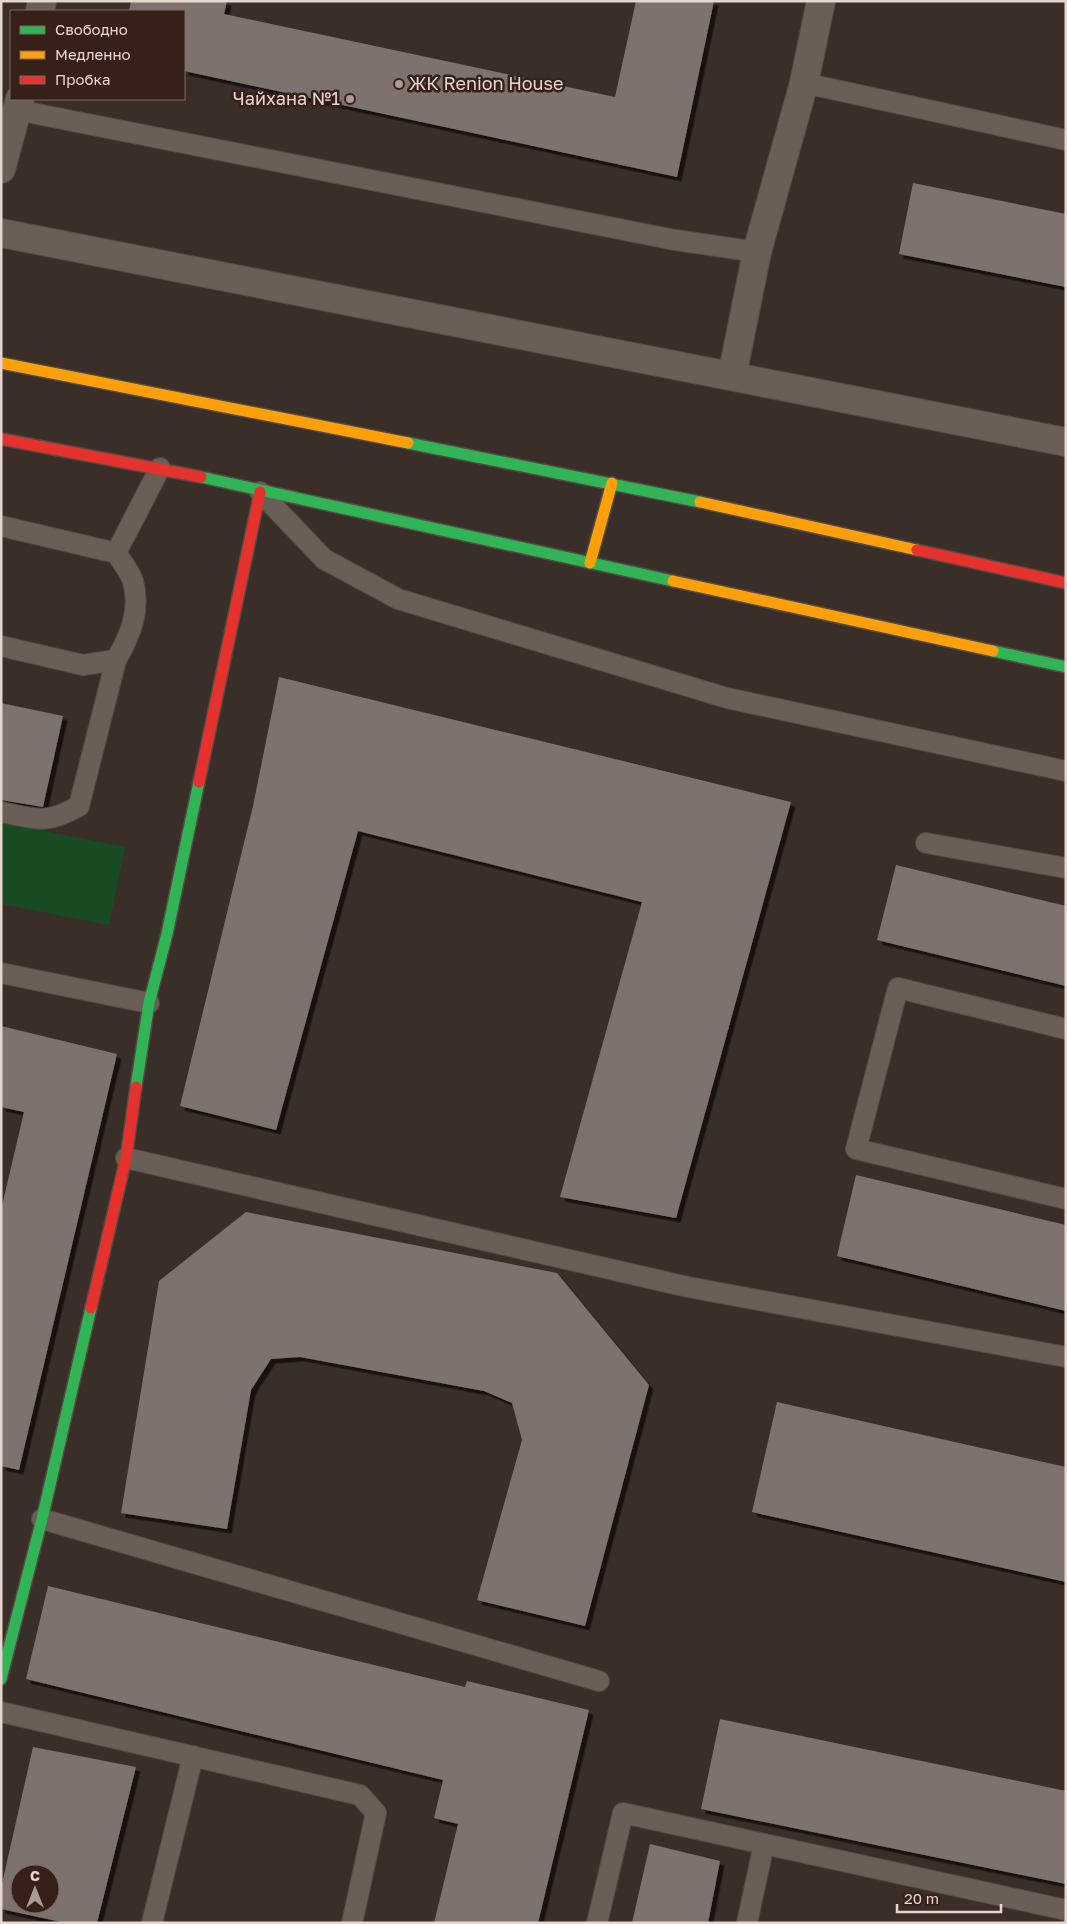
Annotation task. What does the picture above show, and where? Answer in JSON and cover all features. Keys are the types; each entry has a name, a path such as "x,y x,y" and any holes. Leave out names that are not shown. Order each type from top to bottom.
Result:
{"main road":[{"path":"1,363 612,483 1066,583"},
{"path":"1,439 160,468 260,492 1066,667"},
{"path":"590,563 612,483"},
{"path":"1,1679 42,1519 126,1158 149,1003 167,934 260,492"}],"street":[{"path":"732,376 756,252 804,83 821,1"},
{"path":"1,169 18,104"},
{"path":"1,233 1066,442"}],"lane":[{"path":"804,83 1066,140"},
{"path":"18,104 675,240 756,252"},
{"path":"116,554 160,468"},
{"path":"260,492 324,559 398,599 727,698 1066,771"},
{"path":"1,526 116,554 133,580 136,609 129,638 116,660 80,806 59,817 43,820 1,812"},
{"path":"1,646 83,665 116,660"},
{"path":"926,843 1066,868"},
{"path":"1,973 149,1003"},
{"path":"1066,1029 898,988 856,1149 1066,1199"},
{"path":"126,1158 688,1286 1066,1358"},
{"path":"42,1519 599,1681"},
{"path":"1,1712 360,1795 376,1813 352,1923"},
{"path":"152,1923 193,1756"},
{"path":"597,1923 623,1813 1066,1910"},
{"path":"746,1923 764,1844"}],"green space":[{"path":"1,822 125,847 109,925 1,904"}],"building":[{"name":"ЖК Renion House","path":"131,1 227,1 224,14 615,97 636,1 714,1 677,177 185,71 185,10 129,10"},
{"path":"913,183 1066,214 1066,287 899,254"},
{"path":"279,677 791,802 676,1218 560,1197 642,902 358,831 276,1130 180,1106 253,806"},
{"path":"1,703 63,716 43,807 1,800"},
{"path":"896,865 1066,906 1066,986 877,940"},
{"path":"1,1026 117,1054 19,1470 1,1466 1,1210 24,1112 1,1107"},
{"path":"856,1175 1066,1225 1066,1311 837,1256"},
{"path":"246,1212 557,1273 649,1385 585,1626 477,1600 522,1440 512,1403 484,1391 300,1357 271,1359 251,1390 227,1529 121,1513 159,1281"},
{"path":"777,1402 1066,1467 1066,1582 752,1512"},
{"path":"48,1586 465,1687 467,1681 589,1710 538,1923 434,1923 458,1824 434,1818 443,1780 26,1679"},
{"path":"720,1719 1066,1791 1066,1884 701,1809"},
{"path":"33,1747 136,1767 97,1923 66,1923 24,1914 60,1914 60,1864 10,1864 10,1911 1,1909 1,1888"},
{"path":"650,1844 720,1861 708,1923 632,1923"}],"traffic: fast":[{"path":"408,443 700,502"},
{"path":"201,477 673,581"},
{"path":"993,651 1066,667"},
{"path":"136,1087 149,1003 167,934 199,782"},
{"path":"1,1679 42,1519 91,1308"}],"traffic: slow":[{"path":"1,363 408,443"},
{"path":"590,563 612,483"},
{"path":"700,502 917,550"},
{"path":"673,581 993,651"}],"traffic: jam":[{"path":"1,439 201,477"},
{"path":"199,782 260,492"},
{"path":"917,550 1066,583"},
{"path":"91,1308 126,1158 136,1087"}],"place":[{"name":"ЖК Renion House","path":"399,84"},
{"name":"Чайхана №1","path":"350,99"}]}
